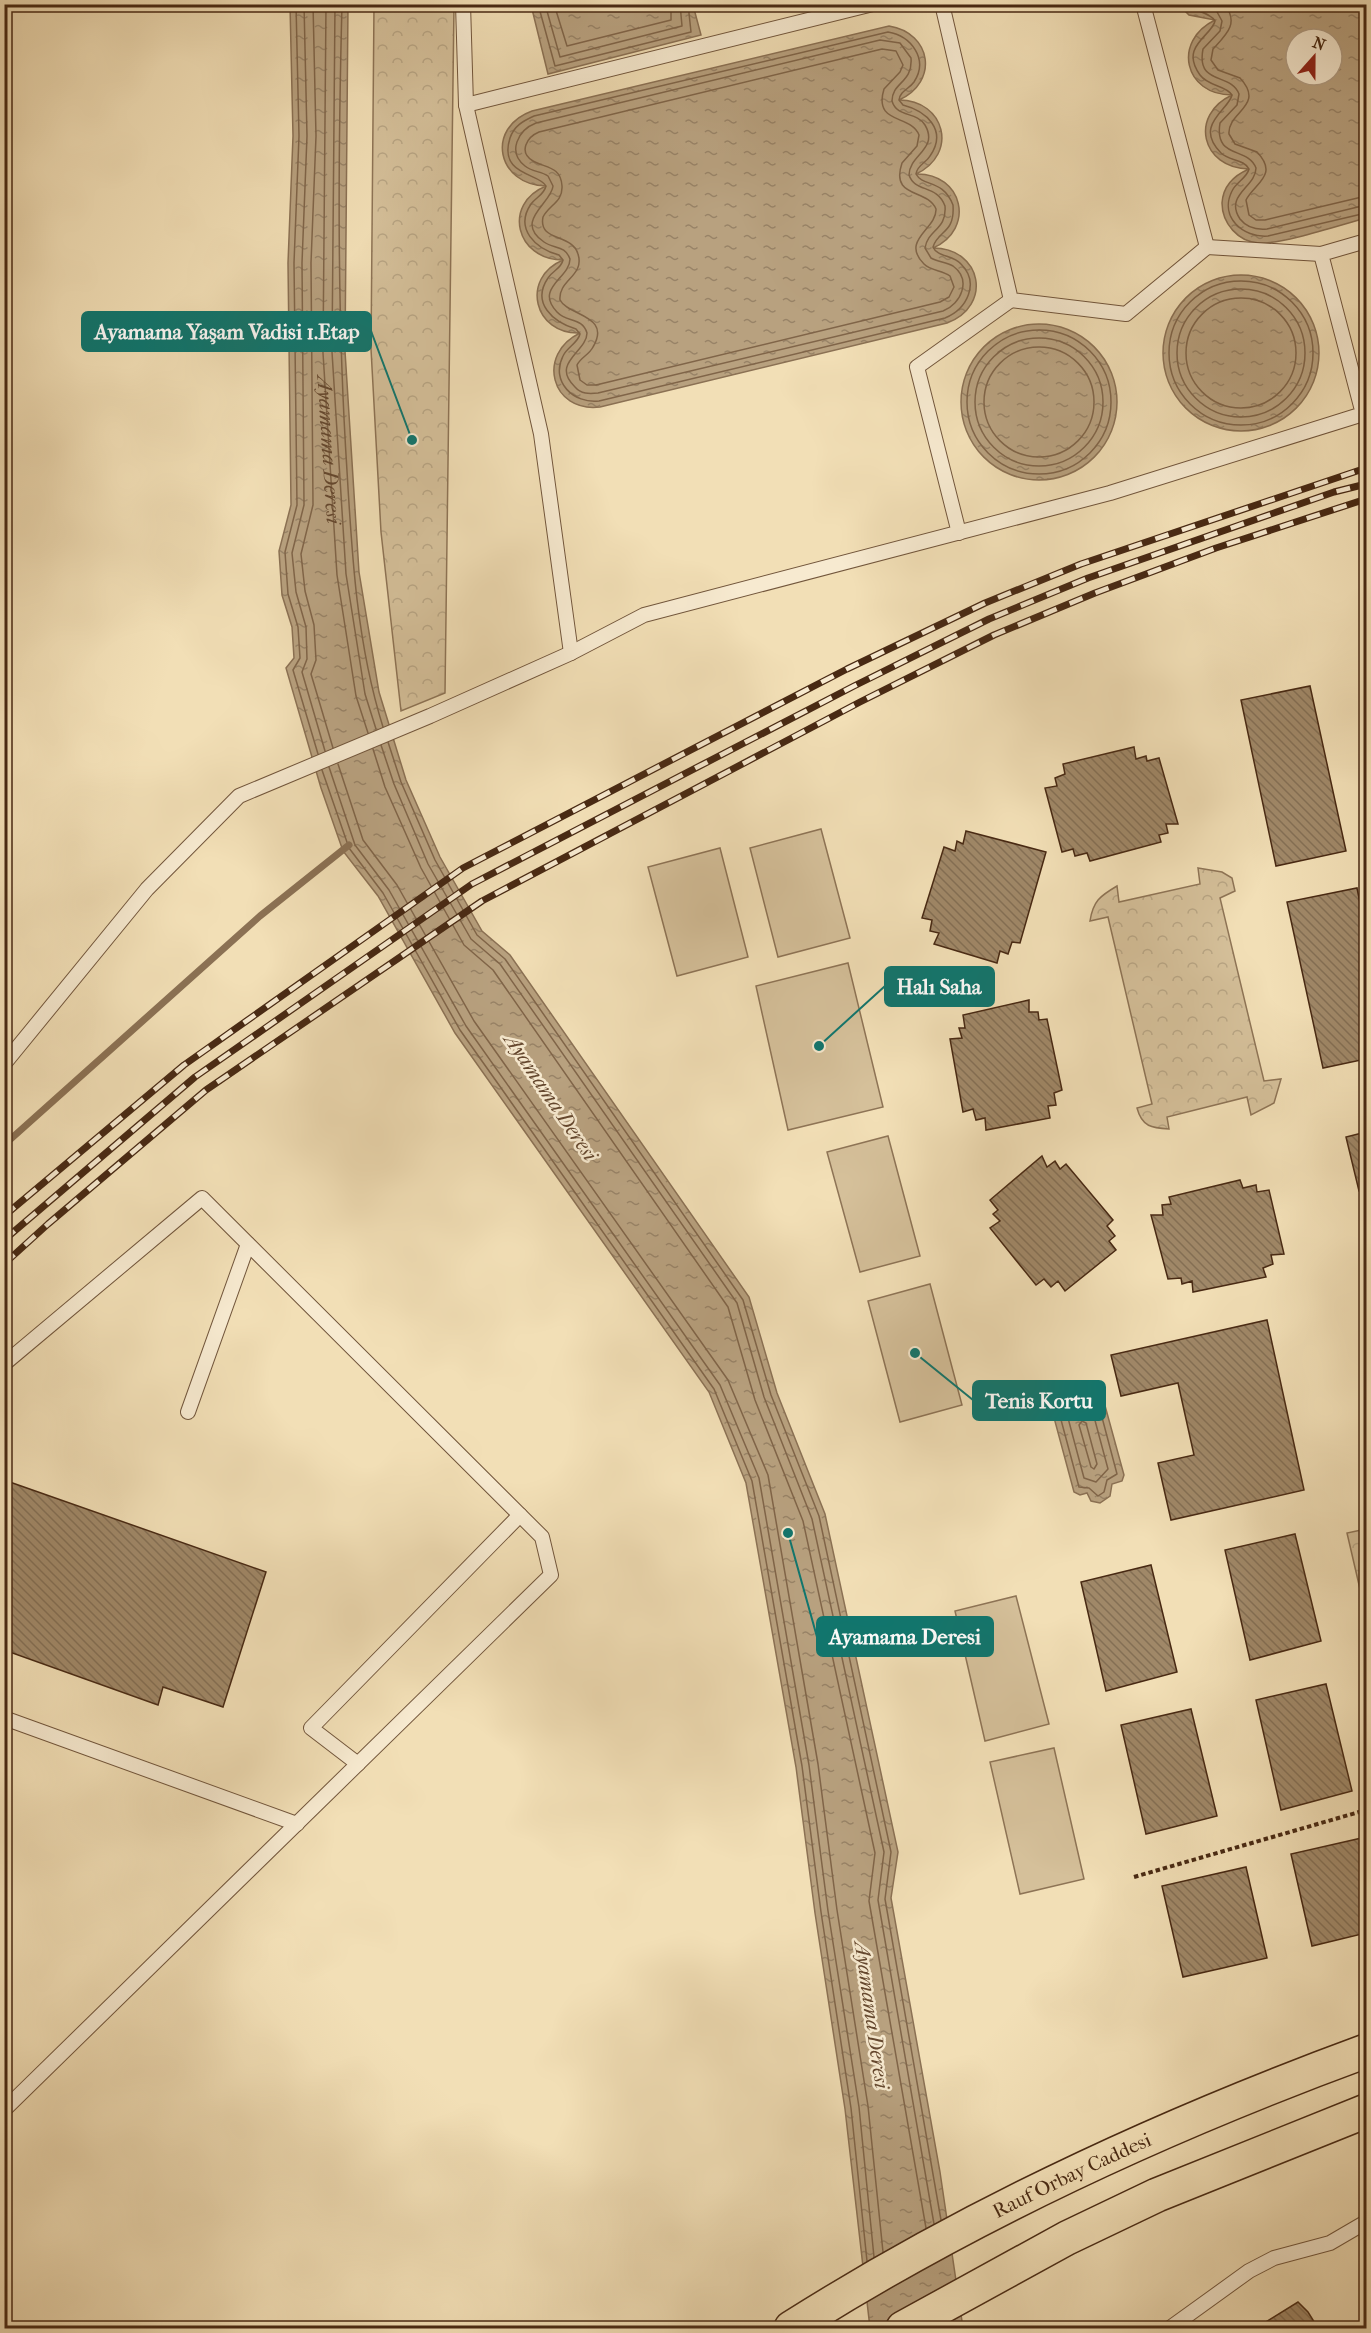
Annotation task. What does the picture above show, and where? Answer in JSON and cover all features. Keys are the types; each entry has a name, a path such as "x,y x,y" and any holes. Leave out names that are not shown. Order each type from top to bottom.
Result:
{"highway":[{"name":"Rauf Orbay Caddesi","path":"799,2323 976,2220 1244,2098 1366,2051"},
{"path":"903,2328 995,2276 1156,2195 1366,2111"}],"lane":[{"path":"463,4 466,105 541,434 571,653"},
{"path":"466,105 873,4"},
{"path":"942,4 1011,300"},
{"path":"1143,4 1207,247"},
{"path":"959,532 917,367 1011,300 1126,314 1207,247 1321,254 1366,241"},
{"path":"4,1064 147,889 239,796 430,716 571,653 644,615 1110,493 1363,414 1321,254"},
{"path":"4,1364 202,1198 542,1537 551,1575 4,2110"},
{"path":"188,1412 248,1244"},
{"path":"358,1764 311,1728 520,1515"},
{"path":"4,1718 297,1824"},
{"path":"1170,2328 1249,2271 1274,2258 1330,2243 1366,2222"}],"path":[{"path":"1134,1877 1366,1810"}],"green space":[{"path":"374,5 454,5 445,693 401,711 381,532 371,349"},
{"path":"821,829 850,938 778,957 750,848"},
{"path":"720,848 748,957 677,976 648,867"},
{"path":"1198,868 1222,872 1232,878 1235,891 1220,898 1264,1081 1281,1079 1274,1103 1251,1115 1247,1097 1167,1117 1169,1129 1158,1128 1145,1123 1137,1108 1152,1104 1108,917 1090,921 1093,908 1098,900 1117,886 1119,902 1200,884"},
{"path":"848,963 883,1107 788,1130 756,986"},
{"path":"888,1136 920,1256 860,1272 827,1152"},
{"path":"930,1284 962,1405 900,1422 868,1301"},
{"path":"1366,1529 1366,1615 1347,1533"},
{"path":"1016,1596 1049,1724 985,1741 955,1611"},
{"path":"1054,1748 1084,1879 1020,1894 990,1762"}],"water":[{"path":"290,5 348,5 345,351 359,572 379,692 406,780 440,857 482,931 510,955 749,1297 777,1393 825,1514 898,1852 891,1898 940,2172 963,2328 870,2328 845,2109 815,1913 796,1767 746,1483 709,1392 455,1033 378,896 343,851 321,788 286,668 294,658 292,627 282,595 279,551 291,505 288,263 293,136"},
{"path":"531,5 693,5 701,35 548,74"},
{"path":"1179,5 1366,5 1366,218 1297,237 1259,243 1244,239 1228,224 1222,203 1225,191 1239,174 1249,169 1233,166 1220,160 1211,150 1206,139 1206,127 1210,115 1218,104 1232,95 1216,93 1203,86 1194,77 1189,65 1189,53 1193,41 1201,29 1215,20 1189,15"},
{"path":"889,26 903,30 914,38 922,48 925,59 925,71 920,82 912,92 899,100 915,102 927,109 936,118 941,130 942,142 938,154 930,165 916,174 932,176 945,182 953,192 958,204 959,216 955,228 947,239 933,248 950,251 962,257 971,267 976,279 976,292 971,304 962,315 947,323 600,407 583,406 570,401 561,392 555,380 554,367 558,354 566,342 580,333 564,331 552,325 543,316 538,304 537,292 541,279 549,268 563,260 547,258 534,251 525,241 520,230 523,205 532,194 546,186 529,183 517,176 508,166 503,154 503,142 507,130 517,119 532,111"},
{"path":"1241,275 1271,281 1296,298 1313,323 1319,353 1313,383 1296,408 1271,425 1241,431 1211,425 1186,408 1169,383 1163,353 1169,323 1186,298 1211,281"},
{"path":"1039,324 1069,330 1094,347 1111,372 1117,402 1111,432 1094,457 1069,474 1039,480 1009,474 984,457 967,432 961,402 967,372 984,347 1009,330"},
{"path":"1096,1395 1104,1402 1124,1475 1122,1481 1112,1484 1110,1496 1100,1503 1091,1501 1087,1493 1080,1495 1074,1492 1053,1414 1061,1403"}],"building":[{"path":"1310,686 1346,851 1276,866 1241,700"},
{"path":"1134,747 1136,759 1146,756 1147,761 1159,758 1178,824 1166,824 1168,833 1159,835 1161,842 1090,861 1087,853 1075,856 1073,849 1062,852 1045,788 1057,786 1055,778 1065,774 1063,764"},
{"path":"966,831 1046,852 1020,943 1012,942 1008,954 1000,951 997,963 934,944 939,933 930,931 932,920 922,918 944,847 955,851 957,841 963,844"},
{"path":"1357,888 1366,933 1366,1059 1323,1068 1287,902"},
{"path":"1029,1000 1029,1012 1038,1012 1039,1020 1047,1019 1062,1090 1054,1093 1056,1105 1048,1106 1050,1118 986,1130 985,1118 976,1120 973,1109 963,1112 950,1039 962,1038 959,1028 965,1028 963,1015"},
{"path":"1366,1132 1366,1190 1359,1191 1346,1137"},
{"path":"1042,1156 1047,1167 1055,1161 1060,1169 1066,1164 1113,1220 1107,1226 1115,1236 1109,1241 1116,1250 1065,1291 1058,1281 1051,1287 1044,1279 1036,1285 990,1228 1000,1221 993,1214 998,1210 990,1200"},
{"path":"1240,1180 1243,1188 1256,1185 1257,1192 1269,1190 1284,1254 1271,1255 1273,1264 1263,1268 1266,1277 1193,1292 1192,1281 1182,1284 1181,1278 1168,1279 1151,1215 1163,1215 1162,1205 1171,1204 1169,1197"},
{"path":"1267,1320 1304,1490 1171,1520 1158,1463 1194,1455 1178,1383 1121,1396 1111,1355"},
{"path":"4,1480 266,1572 223,1707 163,1687 158,1705 4,1650"},
{"path":"1295,1534 1321,1641 1250,1660 1225,1550"},
{"path":"1151,1565 1177,1672 1106,1691 1081,1582"},
{"path":"1326,1684 1352,1791 1281,1810 1256,1700"},
{"path":"1191,1709 1217,1816 1146,1834 1121,1725"},
{"path":"1366,1837 1366,1933 1312,1946 1291,1854"},
{"path":"1246,1867 1267,1958 1183,1977 1162,1886"},
{"path":"1298,2302 1308,2312 1318,2328 1256,2328"}],"waterway":[{"path":"4,1145 260,916 349,845"}],"railway":[{"path":"4,1216 184,1065 463,868 847,669 985,603 1081,564 1366,468"},
{"path":"4,1240 195,1077 472,884 854,686 989,619 1088,578 1334,492 1366,484"},
{"path":"4,1264 206,1090 482,901 860,702 994,635 1095,593 1216,548 1366,499"}],"place":[{"name":"Ayamama Yaşam Vadisi 1.Etap","path":"412,440"},
{"name":"Halı Saha","path":"819,1046"},
{"name":"Tenis Kortu","path":"915,1353"},
{"name":"Ayamama Deresi","path":"788,1533"}]}
